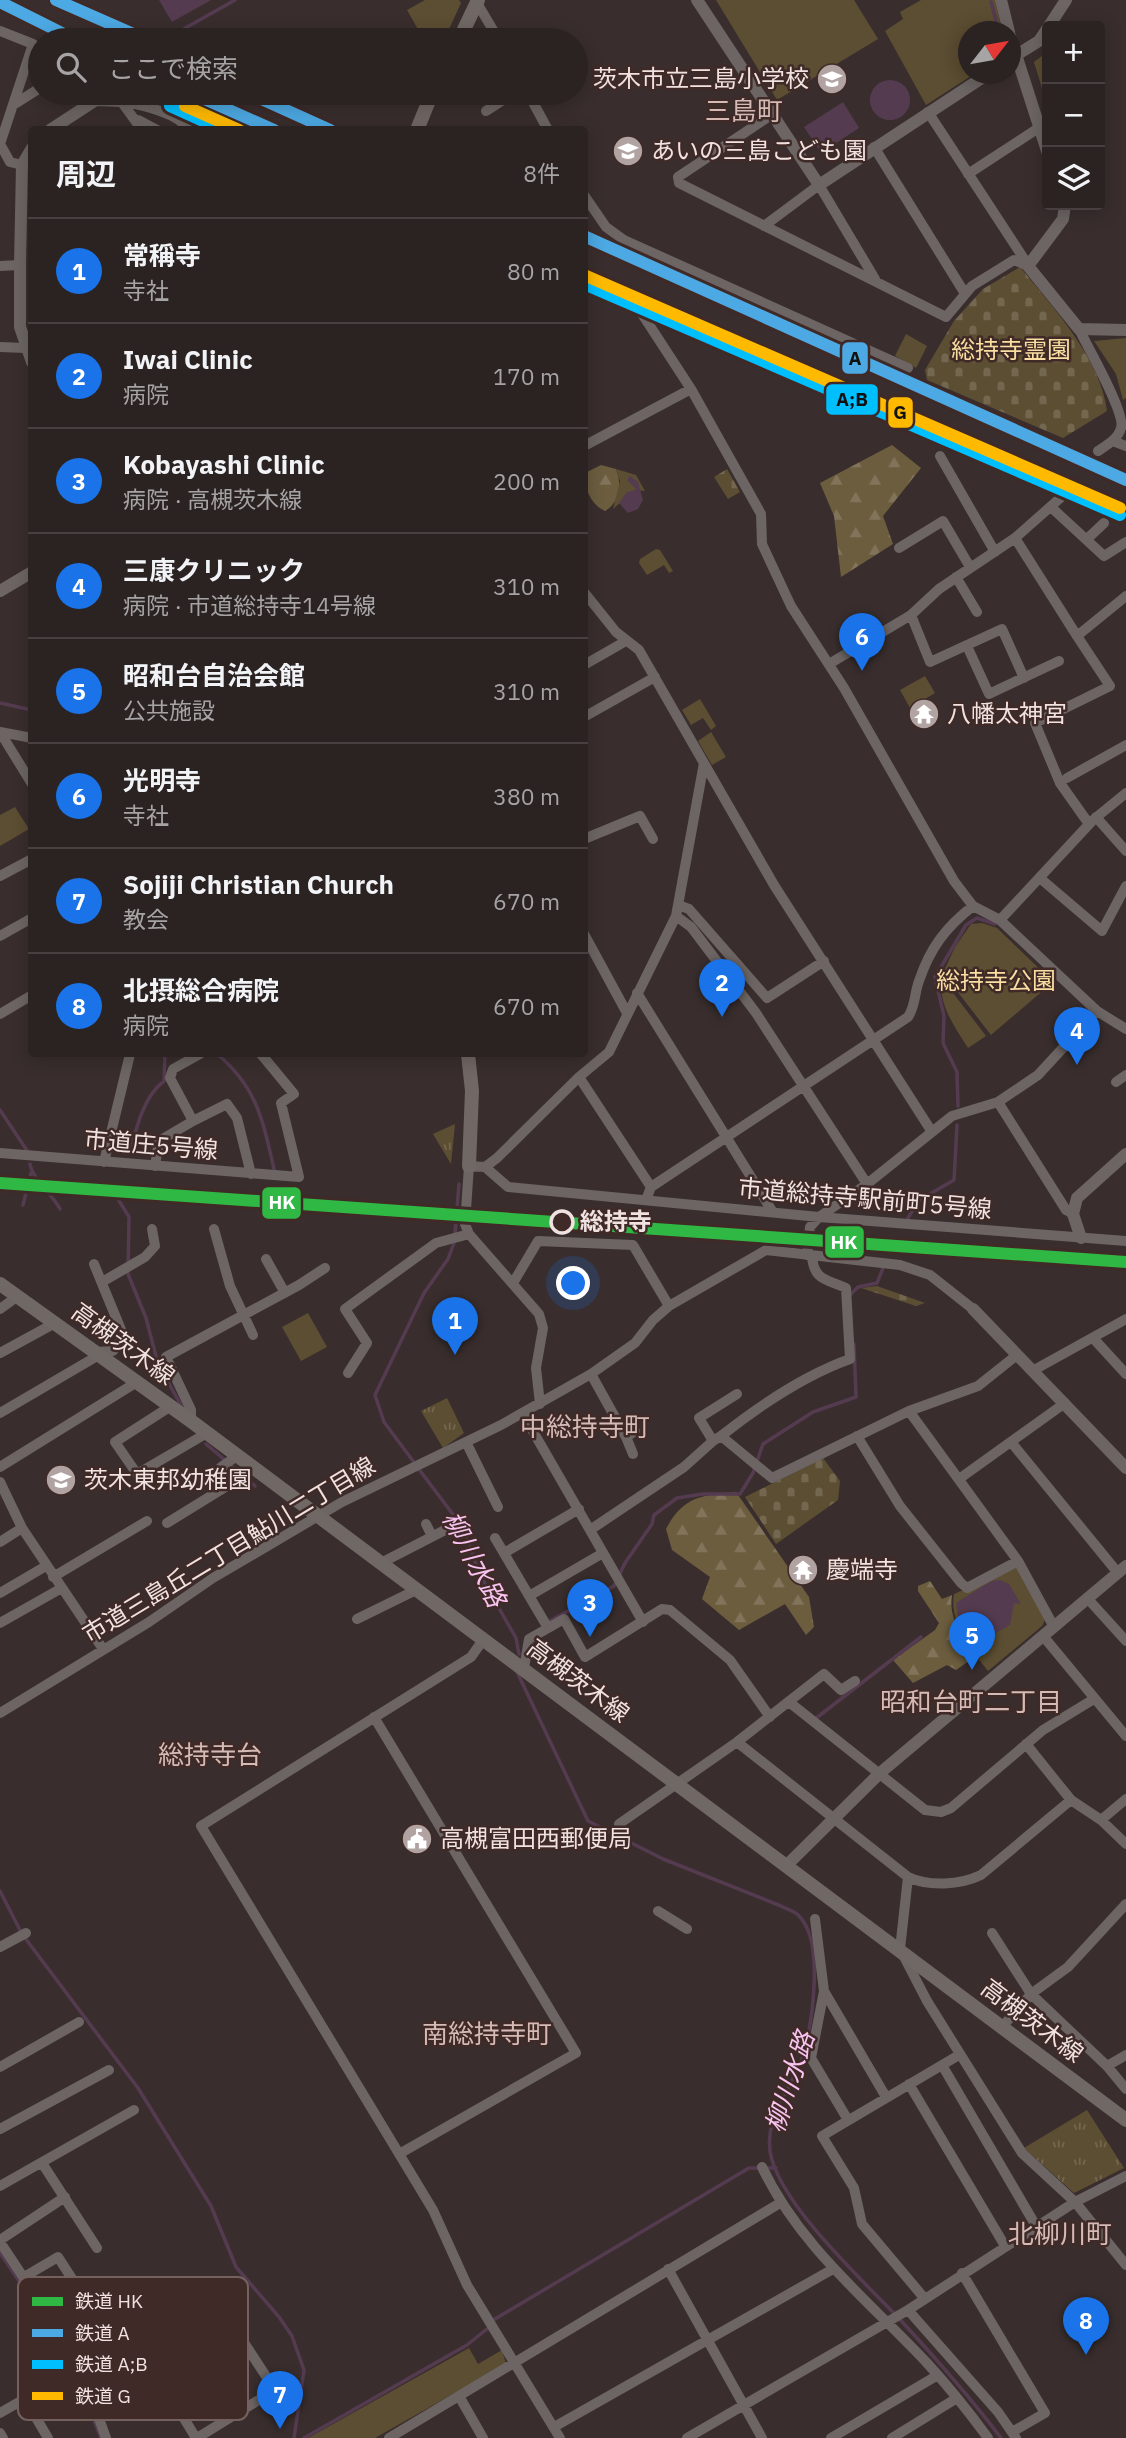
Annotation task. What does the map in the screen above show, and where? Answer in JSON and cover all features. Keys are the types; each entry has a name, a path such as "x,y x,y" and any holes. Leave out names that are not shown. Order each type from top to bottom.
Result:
{"main road":[{"path":"465,28 477,1"},
{"path":"418,126 427,105"},
{"path":"468,1057 472,1091 468,1166"},
{"name":"高槻茨木線","path":"0,1284 171,1406 788,1864 1126,2120"}],"street":[{"path":"697,0 818,185 875,280"},
{"path":"1001,0 1007,21"},
{"path":"1052,21 1066,0"},
{"path":"477,1 492,28"},
{"path":"0,31 28,42"},
{"path":"1021,53 1042,37"},
{"path":"22,164 10,162 0,144 28,59"},
{"path":"1021,76 1046,147"},
{"path":"764,226 818,185 973,84"},
{"path":"12,106 28,96"},
{"path":"56,126 88,105"},
{"path":"124,105 140,126"},
{"path":"137,105 183,122 186,126"},
{"path":"486,111 495,105"},
{"path":"534,105 544,126"},
{"path":"136,120 137,113 145,107"},
{"path":"928,113 1028,266 1079,329 1104,375 1124,418 1118,435 1098,451"},
{"path":"771,114 678,177 679,183 946,317 964,292 1014,260 1028,266"},
{"path":"136,120 149,126"},
{"path":"968,174 1040,127"},
{"path":"874,147 964,292"},
{"path":"28,154 22,164 20,265 20,327 28,354"},
{"path":"588,201 606,227 624,240 908,368"},
{"path":"1028,266 1063,219 1064,210"},
{"path":"0,266 20,265"},
{"path":"588,283 633,300 691,389 761,514 762,544 772,571 954,881 973,906 1000,920 1097,1012 1126,1029"},
{"path":"1079,329 1126,330"},
{"path":"0,347 25,348"},
{"path":"588,444 691,389"},
{"path":"1112,441 1126,446"},
{"path":"940,456 995,552"},
{"path":"829,664 911,615 956,577 1015,538 1068,492"},
{"path":"1052,508 1104,556 1126,542"},
{"path":"898,548 943,521 970,567"},
{"path":"1087,538 1104,523"},
{"path":"1015,538 1110,686 1035,723 1059,783 1093,821 1126,851"},
{"path":"0,591 28,574"},
{"path":"956,577 977,612"},
{"path":"1077,636 1126,596"},
{"path":"588,597 616,632 639,650 774,885 932,1132"},
{"path":"911,615 930,662 967,642 1002,629 1024,678"},
{"path":"588,663 626,641"},
{"path":"967,642 989,694 1059,661"},
{"path":"588,715 655,677"},
{"path":"28,737 0,732 28,778"},
{"path":"1067,778 1126,745"},
{"path":"485,1167 609,1052 676,916 704,763"},
{"path":"1000,920 1093,821 1126,793"},
{"path":"588,837 640,816 653,839"},
{"path":"0,876 28,861"},
{"path":"1041,879 1102,931 1126,886"},
{"path":"678,905 697,918 767,998 824,961"},
{"path":"540,1404 536,1368 543,1328 539,1314 469,1234 465,1224 468,1166 485,1167 508,1186 646,1200 650,1187 908,1017 914,1008 918,983 931,951 950,924 973,906"},
{"path":"676,916 691,927 756,1013 867,1184"},
{"path":"0,936 28,920"},
{"path":"588,941 627,1013"},
{"path":"637,993 772,1212"},
{"path":"0,1014 28,997"},
{"path":"590,1530 684,1467 743,1419 831,1366 850,1359 846,1288 813,1270 810,1227 819,1217 867,1184 952,1116 998,1102 1038,1075 1097,1012"},
{"path":"104,1162 129,1057"},
{"path":"193,1121 170,1078 173,1069 195,1057"},
{"name":"市道庄5号線","path":"0,1153 299,1177 281,1103 294,1094 263,1057"},
{"path":"1116,1082 1126,1075"},
{"path":"579,1077 650,1187"},
{"path":"998,1102 1066,1210 1073,1214"},
{"path":"155,1166 159,1141 228,1104 237,1118 251,1174"},
{"path":"1081,1238 1073,1214 1077,1198 1126,1154"},
{"name":"市道総持寺駅前町5号線","path":"646,1200 819,1217 1126,1241"},
{"path":"102,1282 145,1257 155,1246 152,1229"},
{"path":"214,1229 230,1286 253,1335"},
{"path":"348,1373 367,1343 345,1309 436,1243 469,1234"},
{"path":"218,1242 230,1239"},
{"path":"513,1283 538,1241 633,1245 670,1306"},
{"name":"市道三島丘二丁目鮎川二丁目線","path":"0,1713 317,1516 411,1466 466,1443 523,1414 591,1374 635,1343 653,1320 670,1306 766,1250 910,1268 930,1275 973,1309"},
{"path":"266,1259 285,1293"},
{"path":"0,1413 98,1354 113,1350 124,1337 93,1264"},
{"path":"191,1421 191,1410 166,1357 285,1293 324,1268"},
{"path":"0,1310 18,1296"},
{"path":"973,1309 1126,1468"},
{"path":"1034,1370 1126,1319"},
{"path":"0,1353 55,1323"},
{"path":"1093,1338 1126,1374"},
{"path":"737,1394 699,1418 717,1438 772,1478 909,1411 978,1386 1017,1354"},
{"path":"591,1374 631,1434 633,1454"},
{"path":"0,1467 137,1382"},
{"path":"959,1479 1065,1403"},
{"path":"171,1406 115,1441 137,1474 207,1433"},
{"path":"909,1411 1018,1561 1054,1627"},
{"path":"523,1414 643,1622"},
{"path":"857,1437 900,1506 967,1588 1018,1561"},
{"path":"788,1864 880,1773 1122,1570 1011,1442"},
{"path":"466,1443 498,1507"},
{"path":"167,1523 227,1486 221,1467 237,1456"},
{"path":"0,1482 22,1528 60,1590 103,1649"},
{"path":"504,1553 579,1509"},
{"path":"53,1577 147,1521"},
{"path":"426,1524 432,1536"},
{"path":"0,1542 22,1528"},
{"path":"381,1563 445,1530"},
{"path":"495,1538 548,1628"},
{"path":"529,1596 603,1553"},
{"path":"0,1593 46,1566"},
{"path":"0,1623 60,1590"},
{"path":"357,1619 416,1590"},
{"path":"1088,1599 1126,1641"},
{"path":"524,1668 529,1639 564,1619 585,1657 662,1609 670,1610 730,1660 770,1717"},
{"path":"1043,1636 1126,1736"},
{"path":"483,1640 471,1657 201,1826 443,2227 467,2285 561,2438"},
{"path":"619,1824 737,1742 824,1674 841,1690 855,1681"},
{"path":"789,1702 925,1810 942,1812 951,1808 1026,1744 1094,1699"},
{"path":"374,1717 576,2053 399,2154"},
{"path":"737,1742 908,1877 931,1884 972,1879 1071,1800"},
{"path":"1026,1744 1071,1800 1101,1820 1126,1844"},
{"path":"1101,1820 1126,1799"},
{"path":"908,1877 900,1949 959,2055 1022,2153 1075,2202 1126,2265"},
{"path":"664,1901 658,1913 687,1929"},
{"path":"1002,2027 1031,1994 1068,1967 1126,1904"},
{"path":"815,1919 824,1991 811,2058 848,2120"},
{"path":"0,1947 26,1933"},
{"path":"992,1933 1031,1994 1107,2066 1126,2089"},
{"path":"824,1991 886,2097"},
{"path":"0,2067 79,2022"},
{"path":"925,2298 862,2224 854,2188 822,2136 959,2055"},
{"path":"1107,2066 1126,2055"},
{"path":"942,2064 1036,2226"},
{"path":"0,2129 109,2070"},
{"path":"909,2084 1005,2246"},
{"path":"0,2186 134,2110"},
{"path":"42,2163 97,2248"},
{"path":"762,2167 779,2203 832,2269 889,2321 938,2375 988,2438"},
{"path":"687,2438 906,2311 1075,2202 1126,2176"},
{"path":"65,2197 0,2241 24,2277 58,2257 71,2277"},
{"path":"389,2438 402,2435 459,2396 779,2203"},
{"path":"668,2269 762,2438"},
{"path":"554,2427 832,2269"},
{"path":"906,2311 998,2412 1014,2435 1045,2413 962,2273"},
{"path":"248,2349 275,2390 248,2406"},
{"path":"831,2438 938,2375"},
{"path":"459,2396 483,2438"},
{"path":"892,2438 957,2398"},
{"path":"0,2413 18,2403"},
{"path":"37,2420 48,2438"},
{"path":"100,2420 106,2438"},
{"path":"185,2420 196,2438 226,2420"},
{"path":"0,2433 3,2438"}],"green space":[{"path":"425,0 459,0 461,3 450,28 417,28 407,10"},
{"path":"716,0 854,0 878,39 777,100"},
{"path":"921,0 995,0 1000,21 958,21 959,84 926,105 885,31 903,19 900,12"},
{"path":"1042,56 1042,88 1034,62"},
{"name":"総持寺霊園","path":"1020,267 1073,334 1103,391 1107,411 1063,438 927,380 925,370 954,321 983,289"},
{"path":"906,334 927,346 916,368 895,356"},
{"path":"1126,338 1126,398 1123,400 1116,374 1094,341"},
{"path":"892,445 921,468 883,516 893,544 841,577 834,516 820,483"},
{"path":"601,465 616,469 619,480 617,497 605,511 592,500 588,492 588,472"},
{"path":"616,469 636,475 645,491 635,490 613,509 620,481"},
{"path":"727,469 740,492 728,499 714,477"},
{"path":"656,549 660,550 673,571 669,573 664,565 647,575 639,563 640,559"},
{"path":"925,676 935,693 910,708 900,690"},
{"path":"700,699 716,726 711,730 703,718 691,725 682,710"},
{"path":"711,732 726,757 712,765 698,741"},
{"path":"15,807 28,830 0,846 0,815"},
{"name":"総持寺公園","path":"982,923 997,928 1053,982 991,1035 943,973 955,947 971,924"},
{"path":"941,977 986,1036 968,1048 945,1006"},
{"path":"455,1124 451,1164 433,1134"},
{"path":"877,1286 925,1303 916,1306 861,1288"},
{"path":"308,1313 327,1347 301,1361 282,1327"},
{"path":"447,1398 464,1433 443,1448 421,1411"},
{"path":"823,1458 840,1481 838,1500 776,1544 745,1497"},
{"path":"736,1492 809,1597 814,1627 806,1635 785,1604 739,1630 702,1599 710,1577 672,1550 666,1529 680,1509 695,1499"},
{"path":"1018,1566 1046,1618 1042,1626 988,1671 968,1645 958,1626 953,1605 954,1594"},
{"path":"930,1581 942,1599 952,1595 954,1620 976,1656 956,1670 947,1665 913,1683 893,1660 935,1630 939,1623 918,1591 918,1586"},
{"path":"1087,2110 1124,2168 1074,2193 1024,2148"},
{"path":"469,2348 478,2364 502,2350 506,2364 375,2438 308,2438"}],"shaded area":[{"path":"159,0 211,0 172,22"},
{"path":"890,80 904,86 910,100 904,114 890,120 876,114 870,100 876,86"},
{"path":"843,102 859,128 821,153 804,127"},
{"path":"630,476 638,482 643,500 638,509 628,513 619,503 627,492 637,490 627,480"},
{"path":"1000,1580 1009,1584 1021,1604 1014,1603 1010,1625 972,1646 960,1628 956,1603 991,1581"}],"waterway":[{"path":"185,28 235,0"},
{"path":"991,2 996,21"},
{"path":"0,703 28,709"},
{"path":"958,1106 957,1072 943,1043 944,1016 935,977 966,925 977,918 995,924"},
{"path":"130,1153 146,1104 164,1081 165,1057"},
{"path":"220,1057 250,1092 262,1120 274,1169"},
{"path":"0,1110 28,1152"},
{"path":"908,1218 918,1201 954,1180 957,1125"},
{"path":"30,1164 34,1175 60,1209"},
{"path":"23,1205 31,1173"},
{"name":"柳川水路","path":"455,1233 459,1184"},
{"path":"118,1199 129,1217 128,1274 146,1318 158,1364 182,1407"},
{"name":"柳川水路","path":"413,1461 384,1422 375,1395 424,1293 448,1259 454,1243"},
{"path":"850,1295 858,1287 877,1283 883,1268"},
{"path":"548,1622 614,1586 625,1563 652,1524 654,1515 677,1498 703,1494 740,1494 753,1473 763,1444 813,1412 856,1397 854,1344"},
{"path":"206,1444 255,1486"},
{"name":"柳川水路","path":"418,1468 464,1529 479,1573 516,1638 519,1654"},
{"path":"815,1719 921,1637"},
{"name":"柳川水路","path":"517,1672 588,1821 663,1859 793,1911 807,1928 814,1963 810,2024 803,2056 779,2106 770,2132 772,2160 781,2181 811,2225 930,2352 1001,2438"},
{"path":"0,1891 22,1934 138,2088 211,2206 236,2267 245,2277"},
{"path":"495,2319 749,2168 776,2168"},
{"path":"0,2253 18,2279"},
{"path":"248,2281 292,2336 304,2370 294,2438"},
{"path":"304,2438 467,2345 487,2329"},
{"path":"94,2420 101,2438"}],"rail line":[{"name":"A","path":"56,0 120,28"},
{"name":"A","path":"0,2 52,28"},
{"name":"A","path":"218,105 265,126"},
{"name":"A","path":"275,105 321,126"},
{"name":"A;B","path":"170,106 214,126"},
{"name":"G","path":"185,106 230,126"},
{"name":"A","path":"588,238 1126,480"},
{"name":"G","path":"588,277 1120,508"},
{"name":"A;B","path":"588,286 1120,515"},
{"name":"HK","path":"0,1183 1126,1262"}],"place":[{"name":"茨木市立三島小学校","path":"832,79"},
{"name":"あいの三島こども園","path":"628,151"},
{"name":"光明寺","path":"862,671"},
{"name":"八幡太神宮","path":"924,714"},
{"name":"Iwai Clinic","path":"722,1017"},
{"name":"三康クリニック","path":"1077,1065"},
{"name":"総持寺","path":"562,1222"},
{"name":"常稱寺","path":"455,1355"},
{"name":"茨木東邦幼稚園","path":"61,1480"},
{"name":"慶端寺","path":"803,1570"},
{"name":"Kobayashi Clinic","path":"590,1637"},
{"name":"昭和台自治会館","path":"972,1670"},
{"name":"高槻富田西郵便局","path":"417,1839"},
{"name":"北摂総合病院","path":"1086,2355"},
{"name":"Sojiji Christian Church","path":"280,2429"}],"district":[{"name":"三島町","path":"744,111"},
{"name":"中総持寺町","path":"585,1427"},
{"name":"昭和台町二丁目","path":"971,1702"},
{"name":"総持寺台","path":"210,1755"},
{"name":"南総持寺町","path":"487,2034"},
{"name":"北柳川町","path":"1060,2234"}]}
